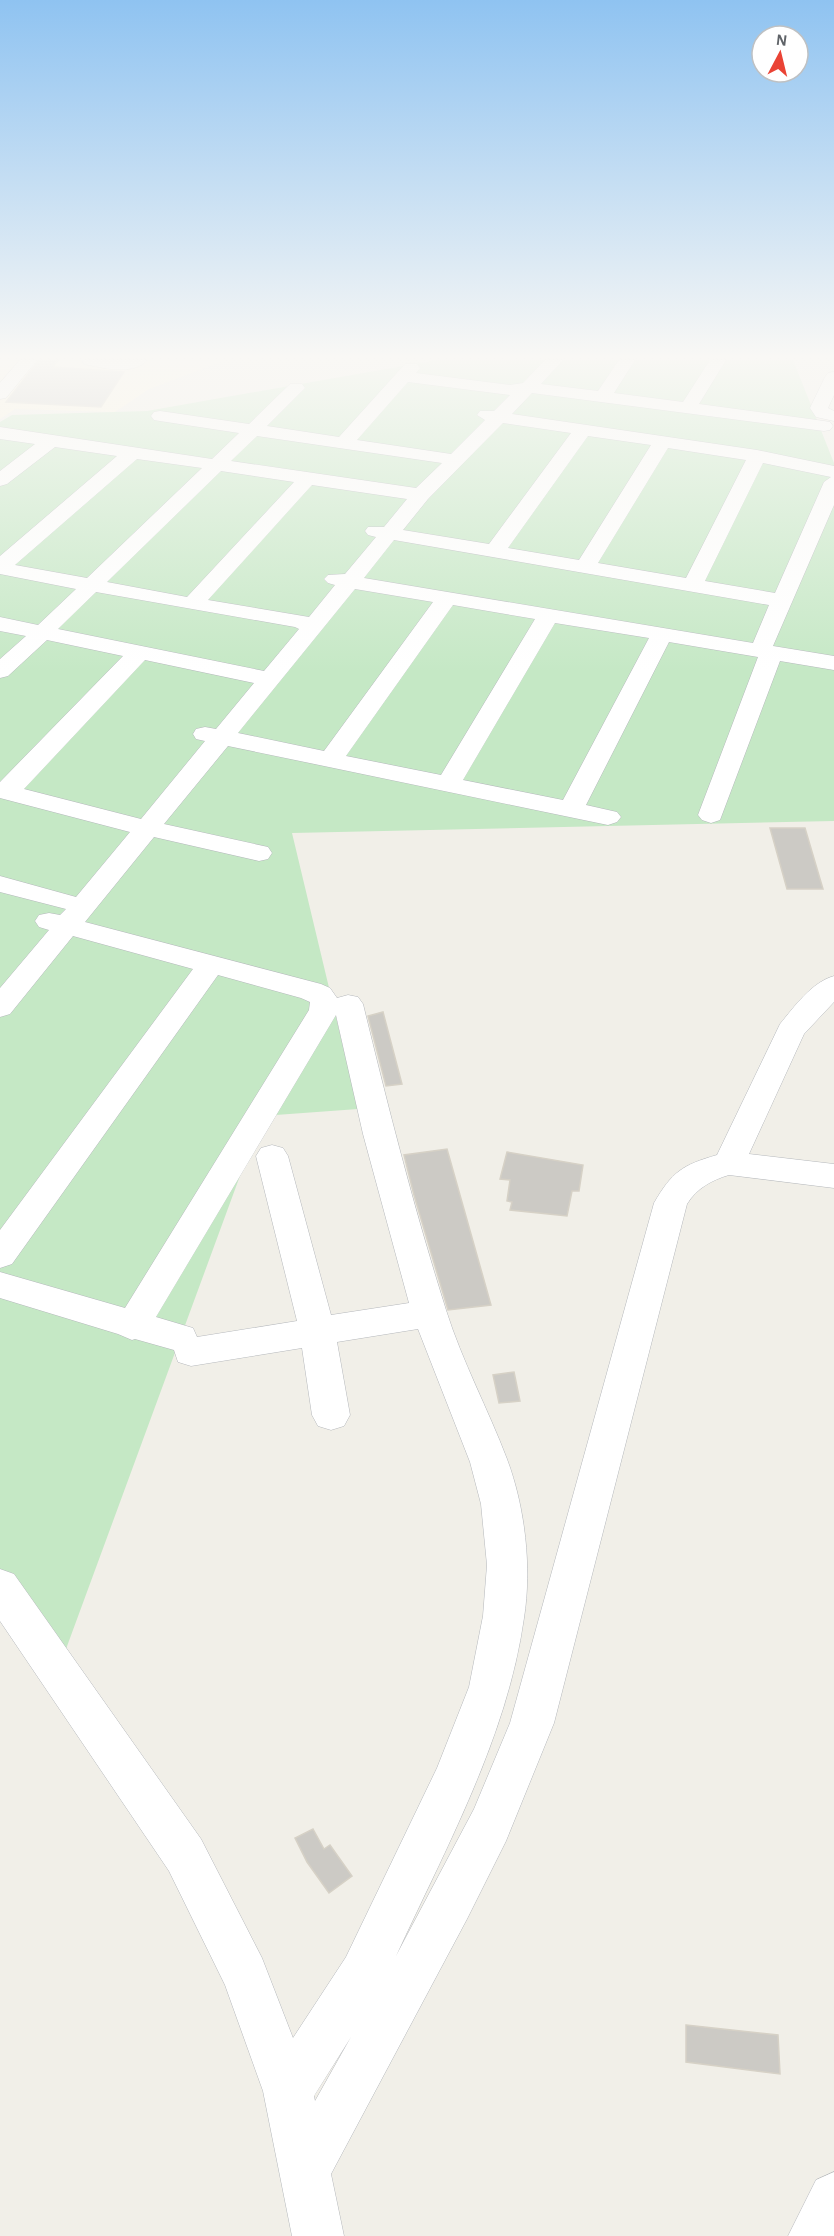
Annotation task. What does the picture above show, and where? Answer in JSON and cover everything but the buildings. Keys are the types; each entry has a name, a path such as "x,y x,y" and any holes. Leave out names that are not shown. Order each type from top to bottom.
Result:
{"street":[{"path":"0,480 20,464"},
{"path":"0,567 119,464"},
{"path":"0,671 216,464"},
{"path":"218,464 414,494"},
{"path":"0,978 59,916 138,826 414,494 444,464"},
{"path":"494,552 558,464"},
{"path":"585,567 648,464"},
{"path":"693,585 753,464"},
{"path":"797,464 834,472"},
{"path":"192,604 308,478"},
{"path":"711,815 782,601 834,482"},
{"path":"382,532 782,601"},
{"path":"0,567 91,586 306,624"},
{"path":"342,580 834,663"},
{"path":"330,760 447,598"},
{"path":"448,784 549,615"},
{"path":"0,624 138,654 260,677"},
{"path":"571,809 662,634"},
{"path":"3,791 138,654"},
{"path":"213,736 608,817"},
{"path":"3,791 138,826 259,853"},
{"path":"0,884 59,916 210,966 320,995 326,1001 324,1010 132,1326"},
{"path":"0,1007 59,916"},
{"path":"0,1255 210,966"},
{"path":"729,1163 791,1031 806,1012 834,985"},
{"path":"288,2091 363,1974 455,1779 490,1687 504,1616 507,1565 500,1504 489,1462 429,1313 379,1134 348,1004"},
{"path":"272,1156 317,1331 331,1415"},
{"path":"306,2169 490,1825 532,1723 671,1203 682,1185 705,1170 729,1163 834,1176"},
{"path":"0,1285 186,1345 317,1331 429,1313"},
{"path":"0,1587 185,1855 245,1975 288,2091 306,2169 318,2236"},
{"path":"814,2236 834,2198"}],"green space":[{"path":"0,464 834,464 834,821 292,833 358,1109 262,1116 66,1649 0,1577"}]}
